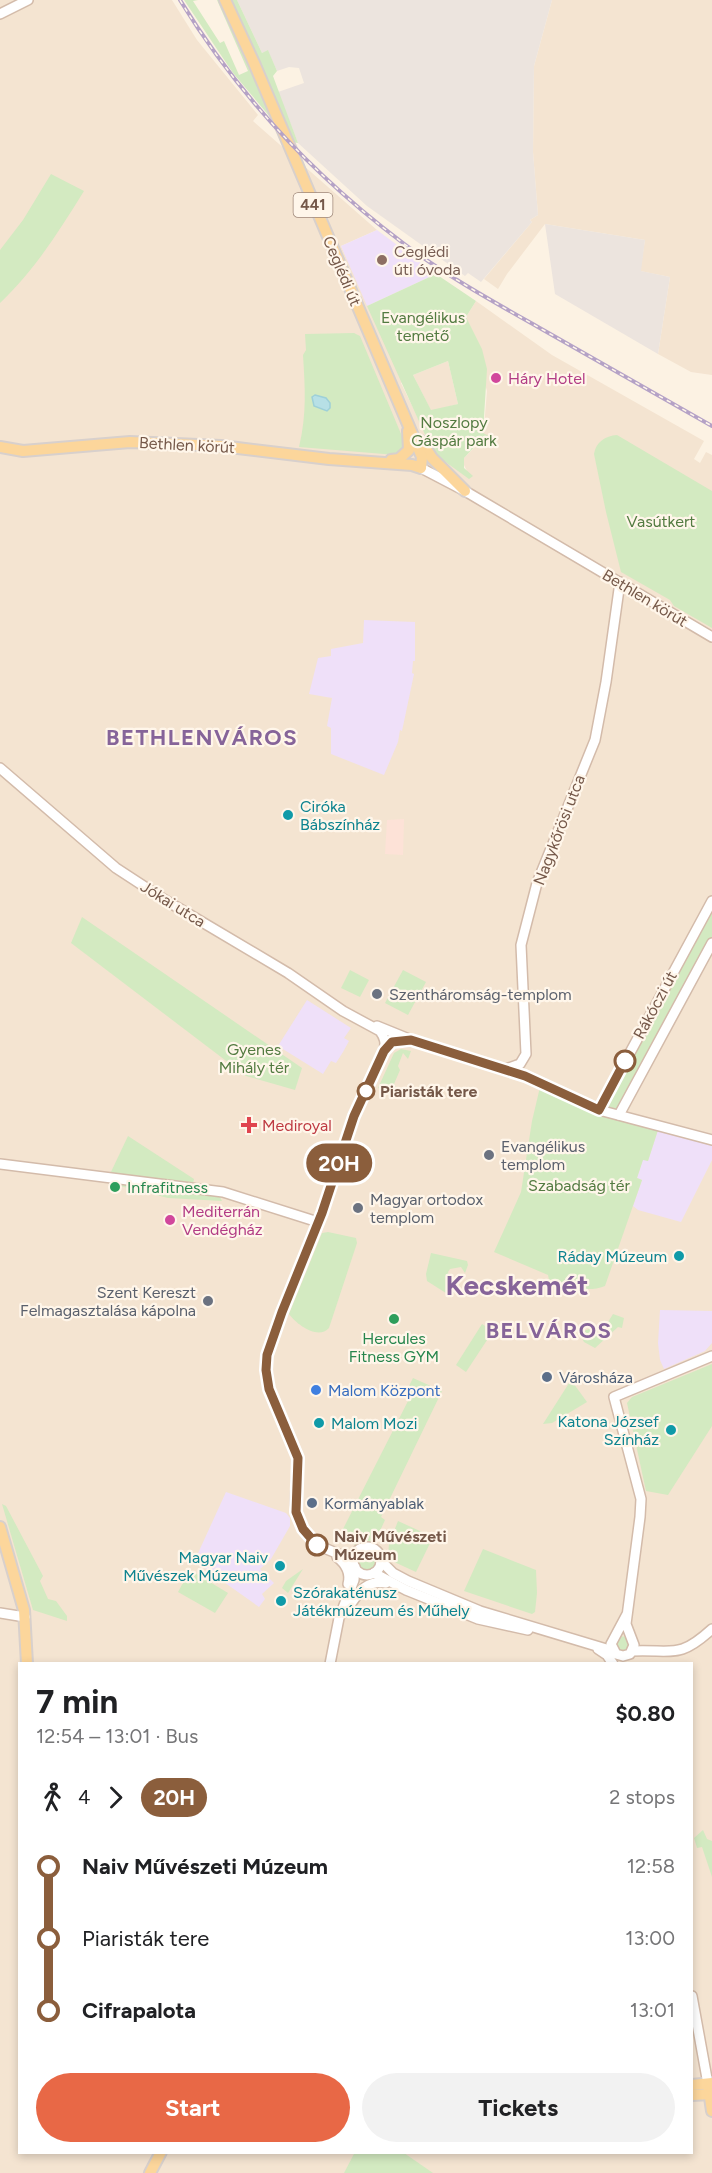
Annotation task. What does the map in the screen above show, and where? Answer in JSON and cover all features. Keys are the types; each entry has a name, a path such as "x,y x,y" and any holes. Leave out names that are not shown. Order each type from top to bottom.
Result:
{"main road":[{"name":"Ceglédi út","path":"225,0 402,410"},
{"path":"374,462 399,459 409,450 408,433 402,410"},
{"path":"402,410 432,458 465,491"},
{"name":"441","path":"402,410 422,457 421,468"},
{"name":"Bethlen körút","path":"0,447 23,451 130,442 221,446 329,459 412,465 421,468"},
{"path":"0,1527 25,1617 27,1662"},
{"path":"693,2085 710,2089"},
{"path":"693,2095 710,2089"},
{"path":"710,2089 712,2110"},
{"path":"150,2173 160,2154"}],"street":[{"path":"0,14 28,0"},
{"name":"Bethlen körút","path":"421,468 465,491 712,637"},
{"name":"Nagykőrösi utca","path":"506,1069 520,1064 526,1054 520,950 537,883 595,740 606,682 620,582"},
{"name":"Jókai utca","path":"0,768 116,868 288,973 343,1011 361,1020"},
{"name":"Rákóczi út","path":"599,1110 712,901"},
{"name":"Rákóczi út","path":"619,1115 712,943"},
{"path":"361,1020 406,1040 525,1076 599,1110 712,1140"},
{"path":"330,1662 349,1576 343,1562 310,1538 303,1529 296,1512 298,1458 269,1389 266,1370 267,1355 318,1222 354,1116 384,1051 386,1042 382,1034 361,1020"},
{"path":"384,1051 392,1042 406,1040"},
{"path":"0,1164 223,1192 318,1222"},
{"path":"627,1658 634,1645 626,1623 641,1498 614,1397 712,1356"},
{"path":"339,1618 354,1580 355,1553 368,1546 378,1551 381,1561 393,1573 480,1611 571,1637 601,1640 624,1632 645,1647 660,1651"},
{"path":"327,1550 341,1555 360,1573 370,1574 478,1619 522,1630 540,1630"},
{"path":"339,1618 370,1574 379,1568 381,1561"},
{"path":"339,1618 370,1583 380,1582 406,1590"},
{"path":"0,1613 25,1617"},
{"path":"615,1658 611,1644 627,1614"},
{"path":"571,1637 607,1655 627,1658 660,1651 680,1651 694,1645 712,1629"},
{"path":"693,2001 710,2089"}],"shaded area":[{"path":"0,0 172,0 197,40 258,115 253,121 377,230 341,246 403,382 401,383 436,455 467,471 463,463 464,458 483,439 487,391 466,317 476,301 552,355 704,441 694,459 700,463 706,452 712,455 712,2173 0,2173"},
{"path":"237,0 552,0 534,66 533,152 538,215 530,220 532,222 481,282 468,273 465,276 367,206 298,143 278,92 304,83 299,68 289,67 277,71 268,51 262,53"},
{"path":"552,0 712,0 712,375 691,372 658,354 670,277 640,271 645,240 545,224 498,289 484,279 532,222 530,220 538,215 533,152 534,66"},
{"path":"545,224 645,240 641,271 670,277 658,354 555,294"},
{"name":"Ceglédi úti óvoda","path":"377,230 436,274 367,306 341,246"},
{"path":"448,361 458,404 431,411 413,375"},
{"path":"364,620 415,622 415,661 413,661 412,673 414,674 402,731 400,730 398,742 384,775 331,754 331,728 327,726 332,698 309,694 318,658 331,656 331,649 363,643"},
{"path":"404,819 403,855 385,854 387,820"},
{"path":"307,1000 351,1028 344,1038 349,1041 343,1052 336,1063 331,1061 323,1074 278,1046"},
{"path":"658,1130 712,1145 712,1160 681,1222 638,1210 633,1206 642,1180 637,1178 643,1159 648,1161"},
{"path":"660,1310 712,1311 712,1343 705,1351 664,1369 660,1360 658,1343"},
{"path":"226,1492 286,1513 290,1518 290,1526 271,1559 260,1569 274,1583 262,1594 265,1599 259,1607 221,1580 222,1578 194,1562"}],"green space":[{"path":"184,0 198,0 193,1 220,43 224,41 239,75 248,71 217,0 237,0 262,53 268,50 277,71 273,76 298,143 291,142 233,73"},
{"path":"51,174 84,191 35,264 0,303 0,250 23,220"},
{"path":"436,274 476,301 466,317 482,349 487,369 483,433 489,436 479,442 464,458 464,468 473,476 469,479 436,455 431,448 367,306","holes":["448,361 458,404 431,410 413,375"]},
{"path":"354,333 360,336 404,441 405,448 396,455 299,447 304,412 305,334"},
{"name":"Vasútkert","path":"617,435 712,491 712,628 674,606 670,600 621,572 594,454 602,440"},
{"path":"712,904 712,938 620,1105 617,1109 606,1106"},
{"name":"Gyenes Mihály tér","path":"82,917 302,1068 295,1090 246,1076 71,943"},
{"path":"350,970 369,980 360,997 341,988"},
{"path":"403,970 426,982 408,1015 385,1003"},
{"path":"401,1049 411,1051 408,1059 403,1053 398,1066 400,1070 394,1084 396,1087 394,1093 378,1088 394,1053"},
{"name":"Szabadság tér","path":"540,1087 658,1130 648,1161 643,1160 637,1178 642,1180 605,1286 586,1289 556,1280 555,1282 549,1280 548,1275 494,1252 521,1192 532,1121"},
{"path":"128,1136 194,1179 193,1184 110,1174"},
{"path":"109,1181 219,1195 222,1201 168,1198 108,1183"},
{"path":"328,1232 356,1238 357,1243 329,1328 314,1332 297,1323 289,1314 322,1233"},
{"path":"431,1253 467,1261 465,1273 461,1267 450,1269 448,1272 449,1277 459,1286 453,1294 449,1295 427,1281 426,1274"},
{"path":"613,1314 624,1318 622,1328 618,1327 595,1348 584,1342 579,1333 591,1326 594,1329 590,1335 593,1337 597,1333 600,1335"},
{"path":"482,1324 493,1331 466,1372 456,1365"},
{"path":"712,1364 712,1426 668,1495 646,1491 627,1403 632,1397"},
{"path":"413,1378 442,1391 381,1517 385,1520 374,1544 368,1542 355,1545 347,1540 342,1531 408,1401 407,1390"},
{"path":"571,1380 587,1402 552,1423 543,1424"},
{"path":"2,1504 6,1506 43,1576 40,1581 48,1599 56,1601 67,1616 67,1621 33,1610"},
{"path":"398,1521 433,1537 416,1572 392,1561 388,1555 389,1544"},
{"path":"483,1549 536,1570 535,1612 532,1614 464,1591"},
{"path":"363,1551 371,1551 377,1557 377,1565 371,1571 363,1571 357,1565 357,1557"},
{"path":"303,1569 288,1593 282,1588 286,1581"},
{"path":"190,1570 228,1593 215,1613 178,1592"},
{"path":"619,1636 627,1637 630,1649 620,1653 614,1642"},
{"path":"703,1830 707,1839 712,1841 712,1877 702,1847 697,1848 694,1838"},
{"path":"354,2154 405,2154 433,2173 344,2173"}],"water":[{"path":"315,395 326,398 330,403 327,411 314,406 312,397"}],"railway":[{"path":"180,0 227,69 280,132 309,162 370,217 419,255 469,287 712,426"}],"bus line":[{"name":"20H","path":"317,1545 303,1529 296,1512 298,1458 269,1389 266,1370 267,1355 322,1213 354,1116 384,1051 392,1042 411,1040 525,1076 599,1110 625,1061"}],"place":[{"name":"Ceglédi úti óvoda","path":"382,260"},
{"name":"Háry Hotel","path":"496,378"},
{"name":"Ciróka Bábszínház","path":"288,815"},
{"name":"Szentháromság-templom","path":"377,994"},
{"name":"Piaristák tere","path":"366,1091"},
{"name":"Mediroyal","path":"249,1125"},
{"name":"Evangélikus templom","path":"489,1155"},
{"name":"Infrafitness","path":"115,1187"},
{"name":"Magyar ortodox templom","path":"358,1208"},
{"name":"Mediterrán Vendégház","path":"170,1220"},
{"name":"Ráday Múzeum","path":"679,1256"},
{"name":"Szent Kereszt Felmagasztalása kápolna","path":"208,1301"},
{"name":"Hercules Fitness GYM","path":"394,1319"},
{"name":"Városháza","path":"547,1377"},
{"name":"Malom Központ","path":"316,1390"},
{"name":"Malom Mozi","path":"319,1423"},
{"name":"Katona József Színház","path":"671,1430"},
{"name":"Kormányablak","path":"312,1503"},
{"name":"Naiv Művészeti Múzeum","path":"317,1545"},
{"name":"Magyar Naiv Művészek Múzeuma","path":"280,1566"},
{"name":"Szórakaténusz Játékmúzeum és Műhely","path":"281,1601"}],"district":[{"name":"BETHLENVÁROS","path":"202,737"},
{"name":"Kecskemét","path":"517,1285"},
{"name":"BELVÁROS","path":"549,1330"}],"park label":[{"name":"Evangélikus temető","path":"423,326"},
{"name":"Noszlopy Gáspár park","path":"454,431"}]}
